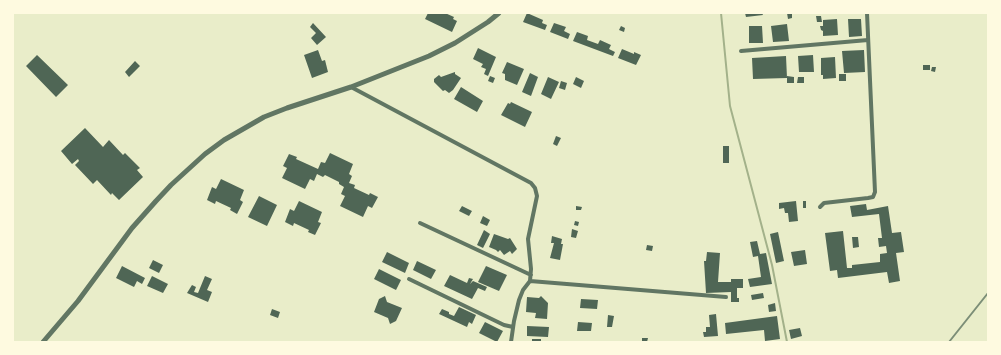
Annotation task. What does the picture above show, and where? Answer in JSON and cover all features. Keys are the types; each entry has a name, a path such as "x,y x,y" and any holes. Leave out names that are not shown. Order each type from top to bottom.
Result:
{"street":[{"path":"43,342 78,301 132,228 171,185 205,154 236,132 264,117 351,86 455,43 488,22 499,13"},
{"path":"820,207 824,203 873,197 875,192 867,13"},
{"path":"741,51 868,40"},
{"path":"351,86 533,185 537,196 528,239 531,269 530,281 523,290 513,326 511,342"},
{"path":"420,223 530,274"},
{"path":"409,279 504,325 513,326"},
{"path":"530,281 726,297"}],"building":[{"path":"428,13 445,13 454,17 453,19 457,21 452,32 425,19"},
{"path":"527,13 543,20 542,23 547,25 545,30 523,22"},
{"path":"745,13 762,13 763,15 746,17"},
{"path":"787,13 792,13 792,18 788,19"},
{"path":"816,16 821,16 822,22 817,22"},
{"path":"837,19 838,35 823,36 823,31 821,30 820,26 823,26 823,20"},
{"path":"848,19 861,19 862,36 849,37"},
{"path":"313,23 326,37 317,45 311,38 316,33 310,27"},
{"path":"554,23 566,27 564,31 570,34 568,39 550,32"},
{"path":"787,24 789,41 773,42 771,26"},
{"path":"621,26 625,28 624,32 619,30"},
{"path":"749,26 762,26 763,43 749,43"},
{"path":"577,32 588,36 587,40 598,44 600,40 611,45 609,49 615,52 613,56 573,41"},
{"path":"478,48 496,57 488,76 484,74 486,69 481,67 483,64 473,59"},
{"path":"622,49 641,55 636,65 618,58"},
{"path":"318,50 322,61 325,60 328,72 312,78 304,55"},
{"path":"864,50 865,72 844,73 842,51"},
{"path":"37,55 68,85 56,97 26,66"},
{"path":"813,55 814,72 799,72 798,56"},
{"path":"786,56 787,78 753,79 752,58"},
{"path":"835,57 836,78 823,79 823,75 821,75 821,58"},
{"path":"135,61 140,66 129,77 125,72"},
{"path":"507,62 524,69 517,85 505,80 505,74 502,73"},
{"path":"923,65 930,65 930,70 923,70"},
{"path":"932,67 936,67 935,72 931,71"},
{"path":"455,72 455,74 461,78 453,90 449,93 445,90 443,91 434,82 434,79 439,75 441,77"},
{"path":"530,73 538,77 531,96 522,92"},
{"path":"839,74 846,74 846,81 839,81"},
{"path":"490,76 495,78 493,83 488,81"},
{"path":"787,76 794,77 794,83 787,83"},
{"path":"548,77 559,82 551,99 541,94"},
{"path":"576,77 584,81 581,88 573,84"},
{"path":"798,77 804,77 804,83 797,83"},
{"path":"561,81 567,83 565,90 559,88"},
{"path":"461,87 483,101 477,112 454,99"},
{"path":"511,102 532,112 525,127 501,115 508,103 510,104"},
{"path":"85,128 103,147 109,140 123,155 125,153 140,168 137,170 143,177 119,200 112,193 111,195 97,180 93,184 75,165 79,161 78,159 72,164 61,151"},
{"path":"556,136 561,138 557,146 553,144"},
{"path":"723,146 729,146 729,163 723,163"},
{"path":"330,153 353,164 349,174 352,176 349,183 355,185 354,188 369,195 370,193 378,197 372,208 368,206 363,217 340,206 345,196 341,194 344,187 339,184 339,182 325,175 323,177 317,174 314,181 310,179 305,189 282,178 287,168 283,166 289,154 297,157 296,159 318,169 321,162 325,163"},
{"path":"221,179 244,190 240,200 243,202 237,214 230,210 231,208 216,201 215,204 207,200 212,187 216,189"},
{"path":"259,196 277,205 267,226 248,217"},
{"path":"299,201 322,212 318,222 321,223 315,235 308,232 309,230 294,223 293,226 285,222 290,209 294,211"},
{"path":"796,201 798,221 789,222 788,213 785,213 784,208 779,209 779,203"},
{"path":"803,201 806,201 806,208 803,208"},
{"path":"866,204 867,210 888,206 892,233 901,232 904,252 896,253 900,281 889,283 887,272 838,278 837,270 830,271 825,233 843,231 847,268 852,268 852,265 880,262 880,254 887,253 886,246 879,247 878,238 882,238 879,214 852,217 850,206"},
{"path":"462,206 472,211 469,216 459,211"},
{"path":"576,206 582,207 581,210 576,210"},
{"path":"483,216 490,220 487,226 480,223"},
{"path":"575,221 579,222 578,226 574,225"},
{"path":"572,229 578,231 576,238 571,237"},
{"path":"484,230 490,234 483,248 477,245"},
{"path":"778,232 784,261 776,263 770,234"},
{"path":"494,234 508,239 510,238 517,249 512,254 510,251 504,255 500,250 498,252 489,247"},
{"path":"552,236 562,239 561,244 563,244 560,260 550,258 554,243 551,243"},
{"path":"852,237 858,237 859,247 853,248"},
{"path":"757,241 760,254 766,253 772,284 750,287 748,279 761,277 758,256 753,257 750,242"},
{"path":"647,245 653,246 652,251 646,250"},
{"path":"805,250 807,264 794,266 791,252"},
{"path":"387,252 409,263 405,273 382,262"},
{"path":"707,252 720,253 718,282 731,282 731,279 743,279 743,288 737,288 737,298 739,298 739,302 731,302 731,292 706,293 704,261 706,261"},
{"path":"153,260 163,265 159,273 149,268"},
{"path":"417,261 436,270 431,279 413,270"},
{"path":"122,266 145,278 142,284 137,281 134,287 116,278"},
{"path":"486,266 507,275 499,291 478,282"},
{"path":"379,269 401,280 396,290 374,279"},
{"path":"450,275 467,283 469,278 473,279 470,284 473,281 487,287 485,291 478,288 472,299 444,286"},
{"path":"152,276 168,284 163,293 147,286"},
{"path":"205,276 212,279 207,290 212,292 208,302 187,293 192,285 196,287 194,292 198,293"},
{"path":"763,293 764,298 752,300 751,295"},
{"path":"385,296 387,302 402,308 396,321 390,324 388,318 374,312 379,299"},
{"path":"541,296 548,303 547,319 535,318 536,313 526,312 527,297 539,298"},
{"path":"581,299 598,300 597,309 580,308"},
{"path":"775,303 776,311 769,312 768,305"},
{"path":"459,307 476,315 472,324 469,322 467,327 439,314 442,309 454,316"},
{"path":"272,309 280,312 278,318 270,315"},
{"path":"716,314 718,336 704,337 703,332 706,332 706,327 710,327 709,315"},
{"path":"608,315 614,316 612,327 607,327"},
{"path":"777,316 780,339 765,341 764,330 726,334 725,323"},
{"path":"485,322 503,331 497,342 479,333"},
{"path":"578,322 592,323 591,331 577,331"},
{"path":"527,326 549,327 548,337 527,336"},
{"path":"800,328 802,336 791,339 789,330"},
{"path":"642,338 648,338 647,342 642,342"},
{"path":"532,339 541,339 541,342 532,342"}],"waterway":[{"path":"721,13 730,106 772,265 787,342"}],"railway":[{"path":"949,342 988,293"}]}
